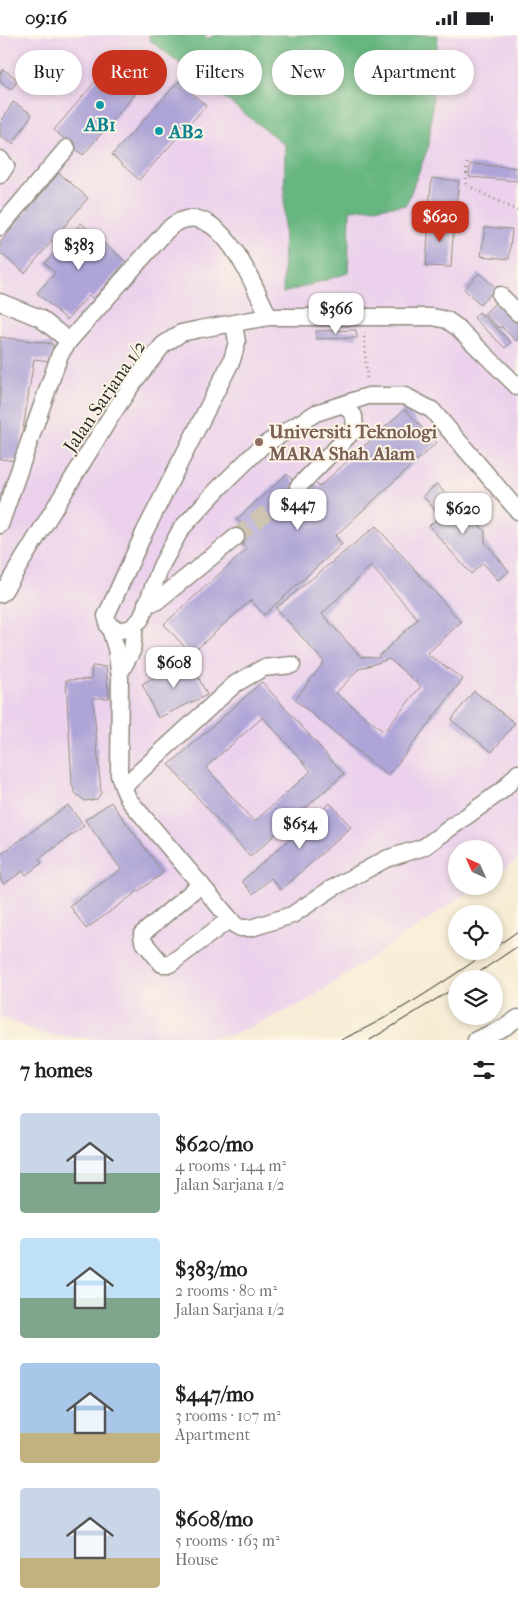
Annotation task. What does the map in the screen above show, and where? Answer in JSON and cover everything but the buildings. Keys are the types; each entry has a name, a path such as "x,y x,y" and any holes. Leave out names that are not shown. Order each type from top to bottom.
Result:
{"street":[{"path":"0,227 67,148"},
{"path":"0,159 6,166 0,175"},
{"path":"0,525 60,354 68,341 176,222 188,218 199,219 210,224 222,235 239,256 269,317"},
{"path":"500,295 518,313"},
{"path":"0,301 40,318 68,341"},
{"name":"Jalan Sarjana 1/2","path":"1,588 134,383 163,345 181,333 269,317 434,317 447,320 458,328 518,387"},
{"path":"234,324 237,341 232,360 146,531 106,616 116,648 120,673 120,775 129,800 235,925 241,928 251,928 292,915 331,889 386,859 424,847 504,789 518,773"},
{"path":"108,626 119,630 130,629 141,619 160,566 182,529 219,488 262,446 316,413 368,396 405,396 432,410 518,511"},
{"path":"298,487 355,429 354,416 344,404"},
{"path":"146,605 156,602 236,537"},
{"path":"120,673 132,651 135,624"},
{"path":"123,787 235,684 263,669 292,665"},
{"path":"201,884 142,934 143,941 162,964 170,964 230,919"},
{"path":"476,1040 505,1027 518,1018"}],"path":[{"path":"467,163 466,187 518,211"},
{"path":"363,318 368,396"}],"shaded area":[{"name":"Universiti Teknologi MARA Shah Alam","path":"0,35 518,35 518,860 503,869 503,840 448,840 448,895 464,895 307,1001 236,1034 196,1040 111,1040 45,1035 0,1017"}],"green space":[{"path":"149,35 204,35 207,39 215,35 438,35 437,50 354,50 354,95 433,95 429,145 406,205 350,210 348,273 283,293 285,145 221,95 262,95 262,50 177,50 177,61 167,53 167,50 163,50 150,40"}],"tunnel":[{"path":"236,537 298,487"}],"tram line":[{"path":"503,942 518,931"},
{"path":"482,970 518,946"},
{"path":"341,1040 398,1010 476,960"},
{"path":"370,1040 448,992"}],"place":[{"name":"AB1","path":"100,105"},
{"name":"AB2","path":"159,131"},
{"name":"Universiti Teknologi MARA Shah Alam","path":"259,442"}]}
